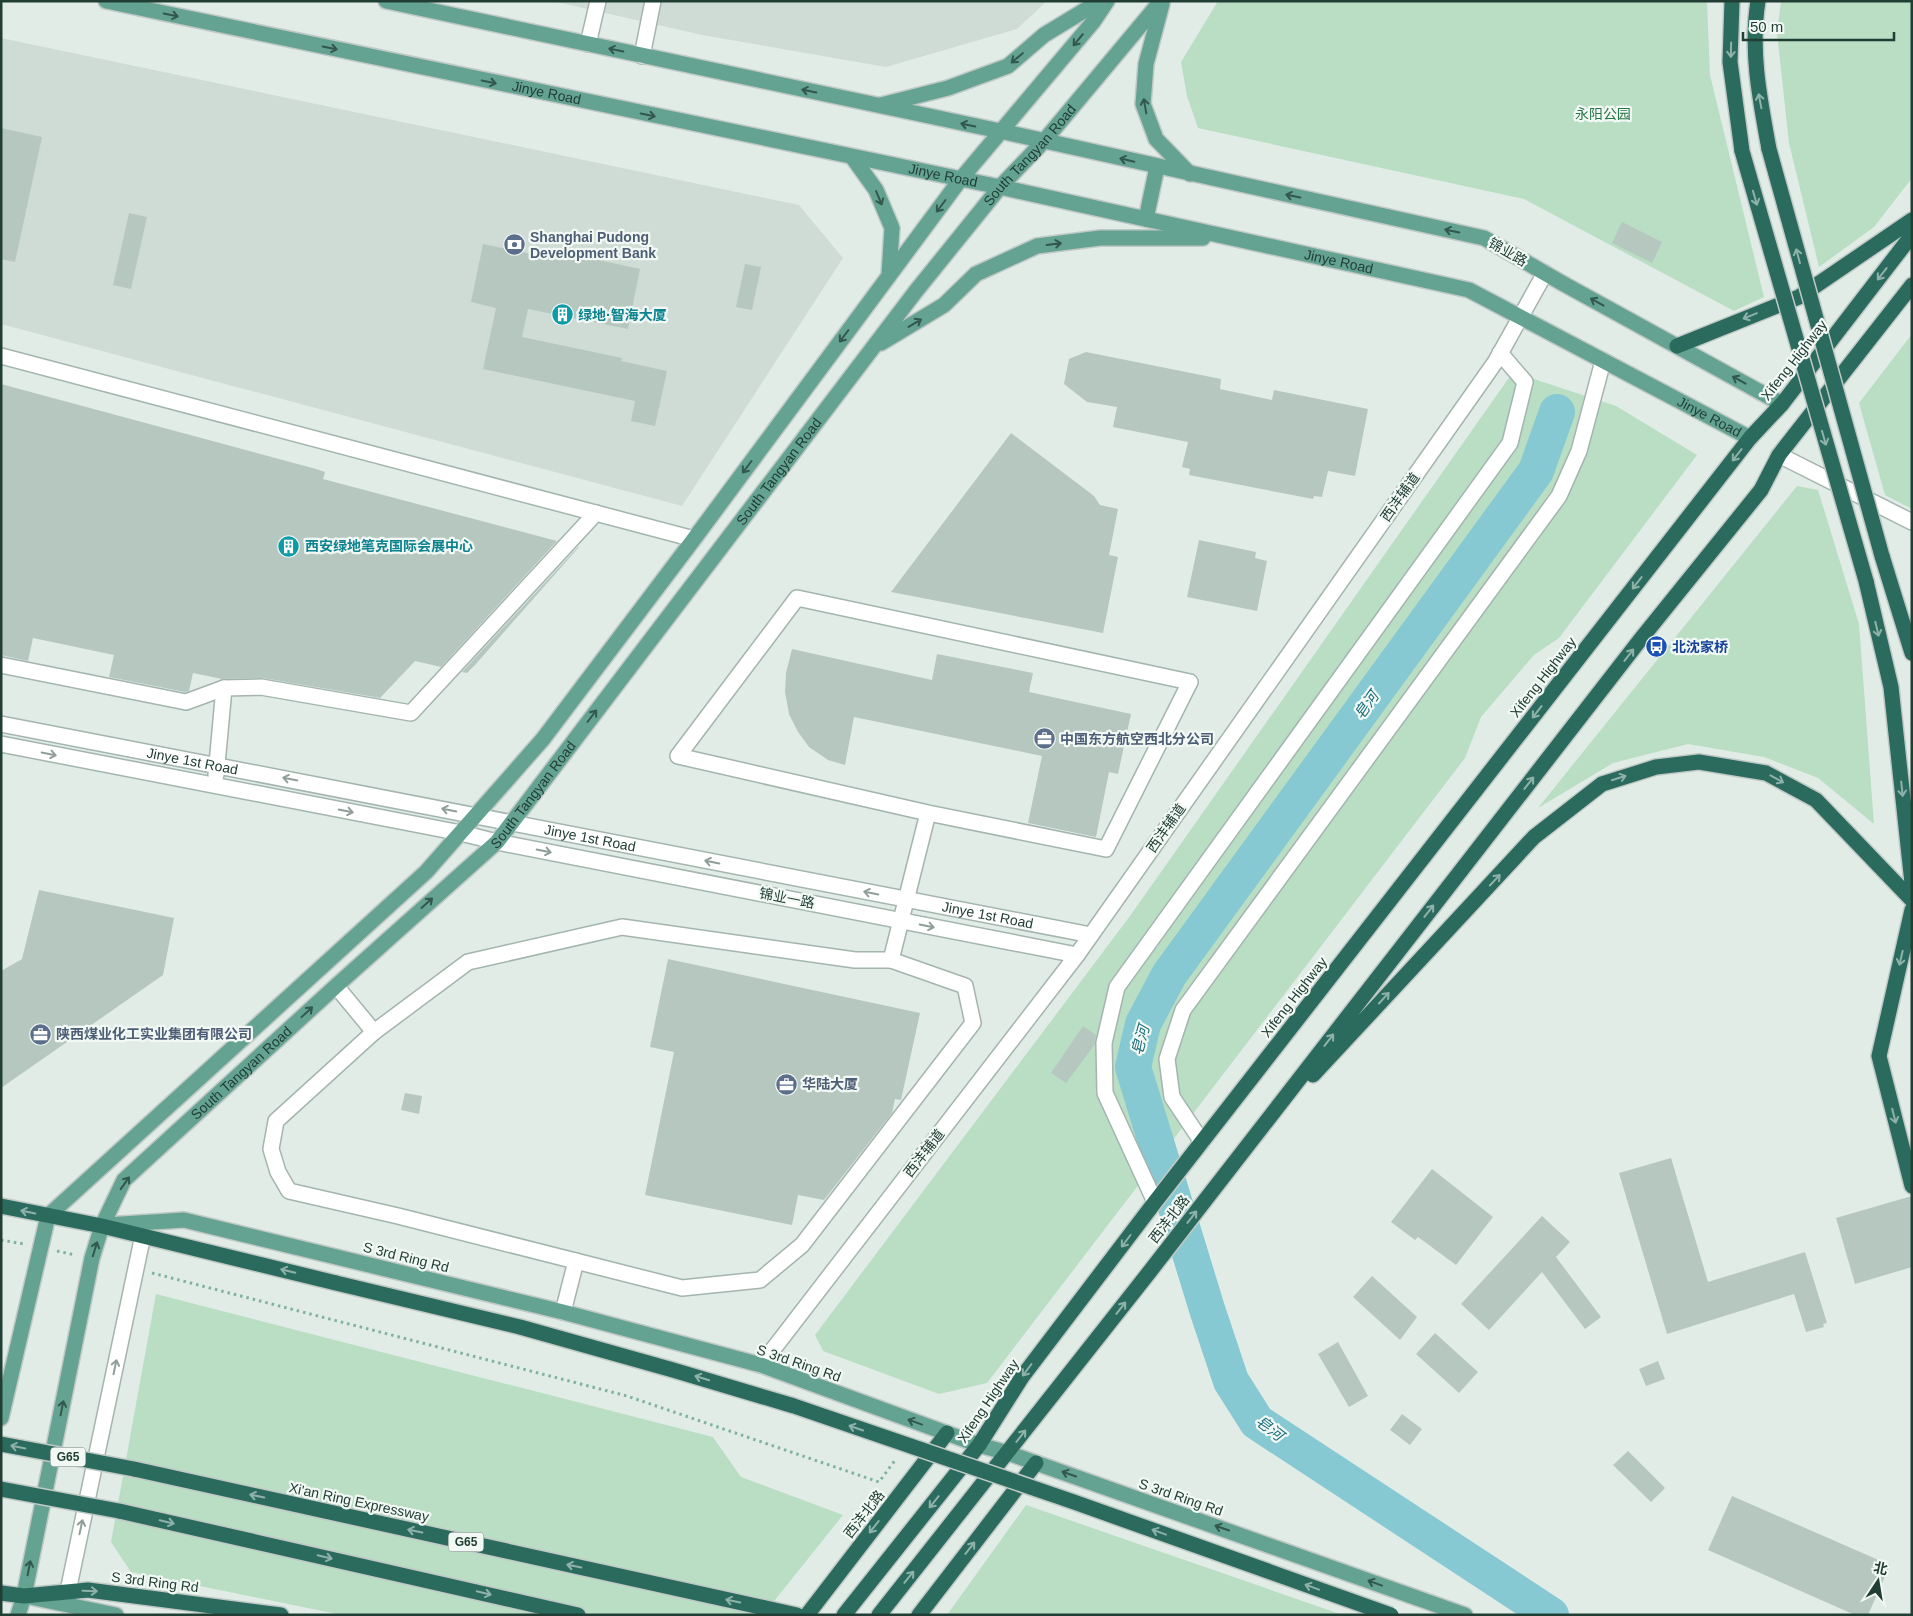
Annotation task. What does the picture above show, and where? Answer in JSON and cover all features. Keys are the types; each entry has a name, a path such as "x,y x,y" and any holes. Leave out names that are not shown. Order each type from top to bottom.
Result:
{"highway":[{"path":"1732,1 1730,62 1742,151 1866,581 1891,687 1912,884"},
{"path":"1758,1 1755,22 1757,87 1769,149 1882,556 1912,653"},
{"path":"1677,346 1799,297 1912,220"},
{"name":"Xifeng Highway","path":"1202,1142 1750,438 1782,404 1912,236"},
{"path":"1243,1150 1640,640 1761,490 1779,455 1912,285"},
{"path":"1243,1150 1534,837 1602,784 1656,767 1699,762 1766,773 1816,800 1912,900"},
{"path":"1912,910 1879,1056 1912,1186"},
{"name":"西沣北路","path":"1155,1202 1202,1142"},
{"name":"西沣北路","path":"1008,1453 1243,1150"},
{"name":"Xifeng Highway","path":"844,1615 979,1445 1022,1377 1155,1202"},
{"name":"S 3rd Ring Rd","path":"2,1208 143,1235 520,1327 673,1370 794,1406 1391,1615"},
{"name":"西沣北路","path":"807,1615 946,1433"},
{"name":"Xi'an Ring Expressway","path":"1,1444 134,1469 798,1615"},
{"path":"879,1615 1008,1453"},
{"path":"919,1615 1036,1462"},
{"path":"1,1489 119,1511 578,1615"},
{"name":"S 3rd Ring Rd","path":"1,1593 24,1596 88,1590 281,1615"}],"main road":[{"name":"Jinye Road","path":"106,1 852,158 1000,187 1469,290 1750,438"},
{"path":"386,1 1000,131 1190,174"},
{"path":"878,106 948,88 1008,66 1044,36 1100,1"},
{"name":"South Tangyan Road","path":"48,1216 426,872 543,739 960,180 1093,22 1107,1"},
{"path":"1161,1 1146,64 1143,104 1156,139 1190,174"},
{"name":"South Tangyan Road","path":"18,1615 24,1596 92,1258 102,1226 124,1180 497,842 916,291 1000,187 1044,141 1161,1"},
{"path":"852,158 876,190 892,228 889,275"},
{"path":"1146,219 1157,167"},
{"name":"锦业路","path":"1190,174 1484,238 1782,404"},
{"path":"873,348 944,305 976,274 1038,246 1100,238 1230,238"},
{"path":"1,1418 48,1216"},
{"name":"S 3rd Ring Rd","path":"102,1226 184,1220 563,1312 761,1365 979,1445 1036,1462 1465,1615"},
{"name":"S 3rd Ring Rd","path":"24,1596 116,1615"}],"street":[{"path":"588,44 598,1"},
{"path":"642,56 653,1"},
{"name":"西沣辅道","path":"761,1365 1077,955 1500,353 1545,273"},
{"path":"1155,1202 1105,1093 1104,1043 1117,987 1510,443 1525,382 1500,353"},
{"path":"1,356 694,539"},
{"path":"1202,1142 1172,1097 1167,1059 1183,1010 1559,496 1579,451 1603,361"},
{"path":"1779,455 1912,522"},
{"path":"1,665 186,702 224,688 261,687 411,713 596,513"},
{"path":"797,598 1190,682 1106,849 928,812 678,756 797,598"},
{"path":"214,786 218,765 224,688"},
{"name":"Jinye 1st Road","path":"1,724 1091,935"},
{"name":"Jinye 1st Road","path":"1,744 460,832 497,842"},
{"path":"891,960 928,812"},
{"name":"锦业一路","path":"497,842 1077,955"},
{"path":"622,927 855,960 891,960 965,986 973,1023 802,1245 760,1280 682,1288 408,1218 289,1191 278,1172 271,1149 276,1121 374,1032 468,962 622,927"},
{"path":"336,986 374,1032"},
{"path":"68,1591 143,1235"},
{"path":"563,1312 576,1261"}],"path":[{"path":"1,1240 92,1258"},
{"path":"135,1269 627,1396 879,1482 900,1453"}],"shaded area":[{"path":"552,1 1047,1 1017,29 886,67 702,35"},
{"path":"1,38 799,205 843,258 682,506 1,324"}],"green space":[{"name":"永阳公园","path":"1218,1 1707,1 1710,75 1764,297 1734,311 1524,199 1198,128 1187,96 1181,62"},
{"path":"1781,1 1912,1 1912,178 1874,227 1819,267 1789,143 1777,33"},
{"path":"1912,334 1912,509 1885,495 1859,403"},
{"path":"1513,372 1616,406 1697,455 1559,638 1534,655 1481,717 1465,758 987,1383 939,1394 823,1351 815,1335 1130,916"},
{"path":"1797,486 1818,490 1859,624 1874,824 1818,778 1764,757 1688,744 1613,763 1538,808"},
{"path":"156,1294 713,1437 741,1477 843,1515 763,1615 342,1615 131,1572 111,1542"},
{"path":"1026,1505 1343,1615 947,1615"}],"building":[{"path":"1,128 42,137 15,262 1,259"},
{"path":"129,213 147,217 131,289 113,285"},
{"path":"1622,222 1662,242 1652,263 1612,243"},
{"name":"绿地·智海大厦","path":"483,244 556,259 557,251 640,269 628,329 528,309 522,337 622,358 621,361 667,371 655,426 631,421 635,401 483,369 496,308 471,302"},
{"path":"745,264 761,267 752,310 736,307"},
{"path":"1086,352 1221,379 1220,389 1272,400 1274,390 1368,409 1355,476 1328,471 1322,497 1314,496 1313,499 1189,475 1190,469 1182,467 1188,442 1113,427 1117,407 1087,402 1064,384 1069,359"},
{"name":"西安绿地笔克国际会展中心","path":"1,384 316,469 325,472 323,479 557,541 441,667 415,661 380,698 263,678 222,679 193,673 189,691 185,692 109,677 114,655 33,638 28,661 1,655"},
{"path":"1011,433 1094,496 1100,505 1118,509 1109,555 1118,557 1103,633 891,592"},
{"path":"1199,540 1256,552 1255,558 1267,561 1257,611 1187,597"},
{"path":"578,547 475,665 467,673 462,672"},
{"name":"中国东方航空西北分公司","path":"792,649 932,680 937,654 1033,673 1029,692 1131,714 1118,774 1109,772 1096,837 1028,823 1042,756 854,717 845,765 828,760 809,747 798,732 789,714 785,692 786,673"},
{"name":"陕西煤业化工实业集团有限公司","path":"39,890 174,918 163,975 1,1088 1,971 22,959"},
{"name":"华陆大厦","path":"668,959 920,1013 901,1100 895,1099 892,1113 824,1200 798,1195 792,1225 645,1195 674,1052 650,1047"},
{"path":"1083,1026 1096,1035 1095,1044 1066,1083 1051,1073"},
{"path":"405,1093 422,1096 419,1114 401,1110"},
{"path":"1671,1158 1708,1282 1805,1252 1827,1323 1823,1324 1824,1327 1806,1332 1794,1294 1667,1334 1619,1173"},
{"path":"1432,1169 1493,1217 1456,1265 1418,1237 1415,1240 1391,1222"},
{"path":"1912,1196 1912,1267 1855,1284 1836,1218"},
{"path":"1542,1216 1570,1242 1556,1257 1601,1317 1585,1329 1542,1272 1489,1330 1461,1304"},
{"path":"1372,1276 1417,1317 1400,1340 1353,1297"},
{"path":"1435,1333 1478,1372 1459,1393 1416,1354"},
{"path":"1338,1342 1368,1396 1349,1407 1318,1354"},
{"path":"1658,1361 1665,1379 1646,1386 1639,1369"},
{"path":"1402,1414 1422,1429 1410,1445 1390,1430"},
{"path":"1628,1451 1665,1488 1651,1502 1613,1465"},
{"path":"1732,1496 1890,1565 1868,1615 1855,1615 1708,1550"}],"waterway":[{"name":"皂河","path":"1551,1615 1257,1422 1231,1381 1133,1067 1143,1024 1169,975 1536,471 1557,412"}],"place":[{"name":"Shanghai Pudong Development Bank","path":"514,245"},
{"name":"绿地·智海大厦","path":"562,315"},
{"name":"西安绿地笔克国际会展中心","path":"289,546"},
{"name":"北沈家桥","path":"1656,647"},
{"name":"中国东方航空西北分公司","path":"1044,739"},
{"name":"陕西煤业化工实业集团有限公司","path":"40,1034"},
{"name":"华陆大厦","path":"786,1084"}]}
